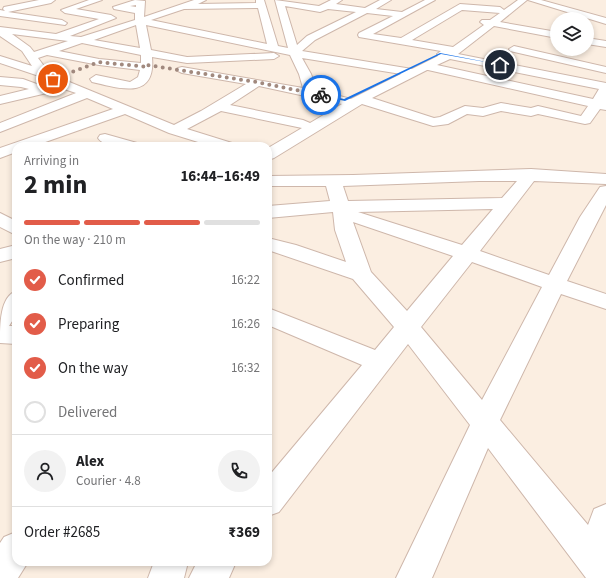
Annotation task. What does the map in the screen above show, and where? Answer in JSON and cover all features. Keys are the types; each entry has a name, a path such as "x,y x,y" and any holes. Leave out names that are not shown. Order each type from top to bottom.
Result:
{"street":[{"path":"0,12 10,8 31,5 52,5 98,0"},
{"path":"96,79 130,86 143,81 147,66 142,22 152,0"},
{"path":"0,12 110,30 182,14 202,0"},
{"path":"312,93 305,74 294,54 280,2 315,8 338,0 376,6"},
{"path":"314,27 327,25 342,27 366,10 387,0"},
{"path":"0,43 28,53 47,52 99,62 147,66 256,82 353,101 438,122 465,110 483,112 501,107 531,112 538,110 585,120 601,105 606,87 485,62 403,41 360,34 403,15 431,0"},
{"path":"353,101 446,52 514,0"},
{"path":"484,23 523,0"},
{"path":"532,0 572,12"},
{"path":"165,2 182,14 224,34 246,43 276,52 409,72"},
{"path":"47,52 110,30 142,22 182,14 223,10 260,3 281,66 225,69"},
{"path":"331,3 403,15"},
{"path":"52,5 111,18 142,22 232,43 246,43"},
{"path":"0,6 10,8"},
{"path":"403,41 460,7 477,7 500,10"},
{"path":"579,12 592,9"},
{"path":"28,53 58,37 111,18"},
{"path":"594,18 606,21"},
{"path":"442,19 455,21"},
{"path":"142,22 193,60 276,52"},
{"path":"0,30 80,40 142,22 198,52"},
{"path":"286,22 300,24"},
{"path":"524,29 537,22"},
{"path":"484,23 550,34"},
{"path":"294,54 327,25"},
{"path":"0,30 57,78"},
{"path":"485,62 544,33"},
{"path":"309,40 324,42"},
{"path":"594,41 606,44"},
{"path":"506,52 606,70"},
{"path":"0,59 57,78 174,130 195,142"},
{"path":"79,69 99,62"},
{"path":"426,62 548,94 601,105"},
{"path":"272,149 297,131 409,72"},
{"path":"284,74 289,88"},
{"path":"0,100 42,90 57,78"},
{"path":"0,81 23,83 42,90"},
{"path":"174,130 218,106 256,82"},
{"path":"0,92 19,95"},
{"path":"0,128 88,93"},
{"path":"538,110 548,94"},
{"path":"218,106 262,117 297,131"},
{"path":"31,142 126,109"},
{"path":"192,121 221,121 262,117"},
{"path":"105,138 118,142"},
{"path":"0,153 12,148"},
{"path":"277,184 333,180 531,174 606,179"},
{"path":"272,496 531,174"},
{"path":"333,180 337,209 361,274 408,327 599,567"},
{"path":"277,184 272,212 507,203"},
{"path":"277,184 337,209 606,302"},
{"path":"414,578 484,424 589,217 606,191"},
{"path":"0,219 12,226"},
{"path":"272,245 289,249 361,274"},
{"path":"0,256 12,252"},
{"path":"0,267 12,263"},
{"path":"0,321 12,304"},
{"path":"272,318 380,362"},
{"path":"0,334 12,335"},
{"path":"599,567 606,520"},
{"path":"0,575 12,556"},
{"path":"166,578 170,566"},
{"path":"207,578 216,566"}],"way so far":[{"path":"53,79 99,62 147,67 147,65 256,82 321,95"}],"route":[{"path":"321,95 344,100 405,72 441,53 500,65"}]}
